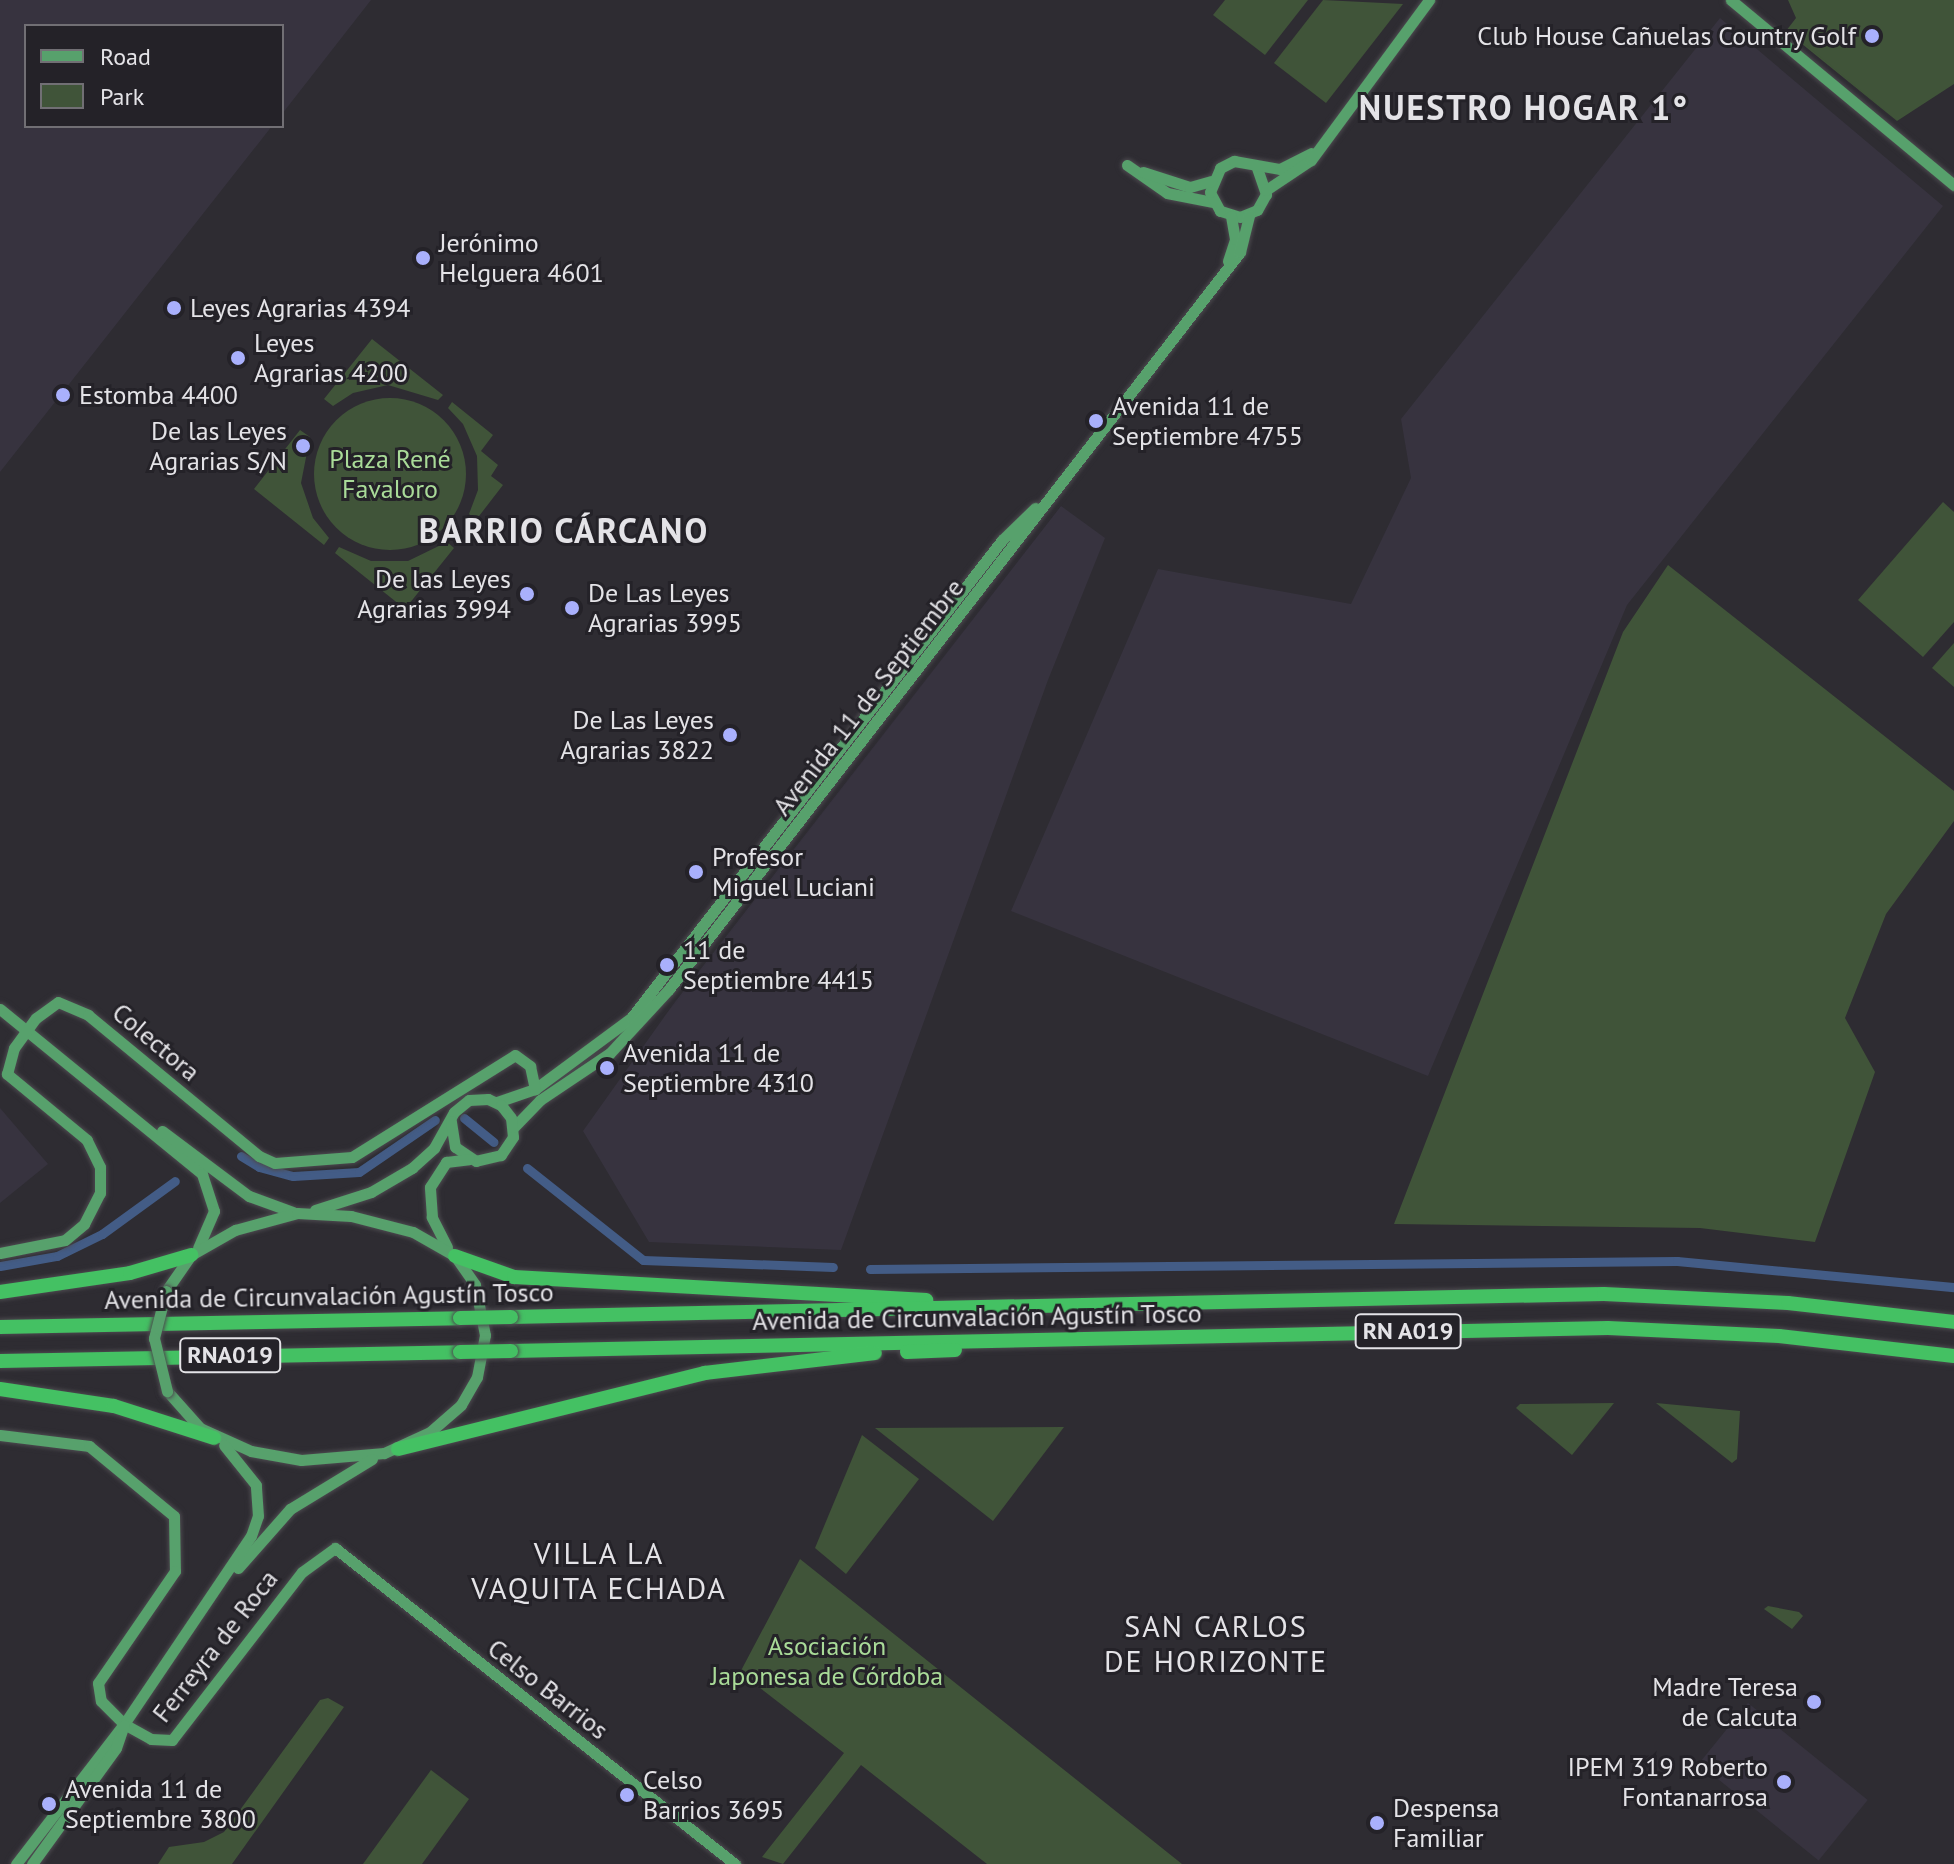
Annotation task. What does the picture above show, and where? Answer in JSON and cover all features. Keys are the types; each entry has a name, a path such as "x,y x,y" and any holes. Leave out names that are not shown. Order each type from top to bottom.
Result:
{"highway":[{"path":"0,1292 130,1273 193,1254"},
{"path":"452,1254 514,1277 826,1293 872,1303"},
{"name":"Avenida de Circunvalación Agustín Tosco","path":"0,1327 821,1311 872,1303 980,1307 1604,1294 1788,1303 1954,1322"},
{"name":"Avenida de Circunvalación Agustín Tosco","path":"0,1361 511,1351 810,1351 1106,1338 1608,1328 1779,1336 1954,1356"},
{"path":"391,1451 705,1373 810,1351"},
{"path":"0,1389 114,1406 217,1440"}],"main road":[{"path":"1266,190 1301,169 1429,0"},
{"path":"1731,0 1954,185"},
{"path":"1213,202 1211,181 1220,168 1234,161 1257,168 1289,167 1315,150"},
{"path":"1211,181 1180,185 1127,165 1167,193 1213,202 1231,216 1249,215"},
{"path":"1220,275 1240,252 1249,215 1263,203 1266,190 1257,168"},
{"path":"1220,275 1235,239 1231,216"},
{"name":"Avenida 11 de Septiembre","path":"513,1128 530,1108 610,1053 652,1011 1220,275"},
{"name":"Avenida 11 de Septiembre","path":"497,1102 535,1089 631,1018 1002,540 1054,492"},
{"name":"Colectora","path":"0,1253 65,1240 91,1214 102,1183 87,1140 7,1074 7,1061 27,1030 52,1004 77,1008 259,1156 284,1164 352,1157 507,1058 526,1061 535,1089"},
{"path":"0,1009 242,1191 301,1213 388,1223 452,1254"},
{"path":"16,1864 124,1724 224,1583 256,1526 259,1496 250,1473 217,1440 189,1419 167,1391 154,1338 166,1291 193,1254 214,1211 206,1180 65,1060"},
{"path":"193,1254 264,1219 301,1213 392,1181 427,1156 469,1100 497,1102 508,1113 513,1128 501,1155 446,1162 430,1187 432,1217 452,1254 475,1285 483,1309 485,1335 477,1377 444,1422 329,1480 290,1509 224,1583"},
{"path":"451,1121 452,1142 471,1160"},
{"path":"0,1435 89,1446 174,1516 175,1571 98,1683 101,1701 124,1724"},
{"path":"217,1440 301,1460 391,1451"},
{"name":"Ferreyra de Roca","path":"124,1724 151,1739 172,1740 302,1572 335,1548"},
{"name":"Celso Barrios","path":"335,1548 735,1864"},
{"path":"32,1864 116,1748 124,1724"}],"shaded area":[{"path":"0,0 371,0 284,111 284,24 24,24 24,128 270,128 0,472"},
{"path":"1720,18 1943,206 1627,605 1428,1076 1011,911 1158,569 1351,604 1411,478 1401,419"},
{"path":"1061,506 1105,538 1048,680 841,1250 649,1242 583,1131 672,1006"},
{"path":"0,1108 48,1164 0,1203"},
{"name":"IPEM 319 Roberto Fontanarrosa","path":"1748,1703 1868,1800 1819,1861 1699,1764"}],"green space":[{"path":"1225,0 1308,0 1265,55 1213,15"},
{"path":"1323,0 1403,4 1326,103 1274,63"},
{"path":"1788,0 1954,0 1954,84 1897,121 1786,31 1796,18"},
{"path":"372,339 443,395 438,400 388,385 353,393 333,406 324,399"},
{"name":"Plaza René Favaloro","path":"390,398 419,403 444,420 461,445 466,474 461,503 444,528 419,545 390,550 361,545 336,528 319,503 314,474 319,445 336,420 361,403"},
{"path":"452,402 493,435 481,451 498,465 491,476 503,485 476,520 469,514 478,490 477,456 463,424 448,408"},
{"path":"300,430 310,437 301,483 313,518 329,538 324,545 254,489"},
{"path":"1943,502 1954,512 1954,622 1923,657 1858,600"},
{"path":"447,542 454,548 405,609 335,553 339,547 371,561 408,561"},
{"path":"1668,565 1954,791 1954,821 1886,914 1845,1018 1875,1072 1815,1242 1700,1228 1394,1224 1623,632"},
{"path":"1954,643 1954,687 1932,668"},
{"path":"1614,1403 1572,1455 1516,1408 1520,1404"},
{"path":"1656,1403 1740,1411 1737,1459 1732,1463"},
{"path":"1064,1427 993,1521 875,1428"},
{"path":"862,1435 919,1479 846,1574 815,1548"},
{"name":"Asociación Japonesa de Córdoba","path":"800,1559 1182,1864 987,1864 861,1765 783,1864 762,1857 844,1753 742,1674 735,1682"},
{"path":"1768,1606 1799,1612 1803,1616 1792,1629 1764,1609"},
{"path":"328,1698 344,1707 232,1864 158,1864 169,1847 204,1842 224,1832 320,1700"},
{"path":"431,1770 469,1799 422,1864 363,1864"}],"waterway":[{"path":"464,1118 494,1142"},
{"path":"241,1156 259,1167 293,1176 359,1172 435,1120"},
{"path":"527,1168 643,1260 833,1267"},
{"path":"0,1266 57,1256 102,1234 175,1181"},
{"path":"870,1269 1677,1261 1954,1287"}],"place":[{"name":"Club House Cañuelas Country Golf","path":"1872,36"},
{"name":"Jerónimo Helguera 4601","path":"423,258"},
{"name":"Leyes Agrarias 4394","path":"174,308"},
{"name":"Leyes Agrarias 4200","path":"238,358"},
{"name":"Estomba 4400","path":"63,395"},
{"name":"Avenida 11 de Septiembre 4755","path":"1096,421"},
{"name":"De las Leyes Agrarias S/N","path":"303,446"},
{"name":"De las Leyes Agrarias 3994","path":"527,594"},
{"name":"De Las Leyes Agrarias 3995","path":"572,608"},
{"name":"De Las Leyes Agrarias 3822","path":"730,735"},
{"name":"Profesor Miguel Luciani","path":"696,872"},
{"name":"11 de Septiembre 4415","path":"667,965"},
{"name":"Avenida 11 de Septiembre 4310","path":"607,1068"},
{"name":"Madre Teresa de Calcuta","path":"1814,1702"},
{"name":"IPEM 319 Roberto Fontanarrosa","path":"1784,1782"},
{"name":"Celso Barrios 3695","path":"627,1795"},
{"name":"Avenida 11 de Septiembre 3800","path":"49,1804"},
{"name":"Despensa Familiar","path":"1377,1823"}],"district":[{"name":"NUESTRO HOGAR 1°","path":"1524,108"},
{"name":"BARRIO CÁRCANO","path":"564,531"},
{"name":"VILLA LA VAQUITA ECHADA","path":"599,1570"},
{"name":"SAN CARLOS DE HORIZONTE","path":"1216,1643"}]}
